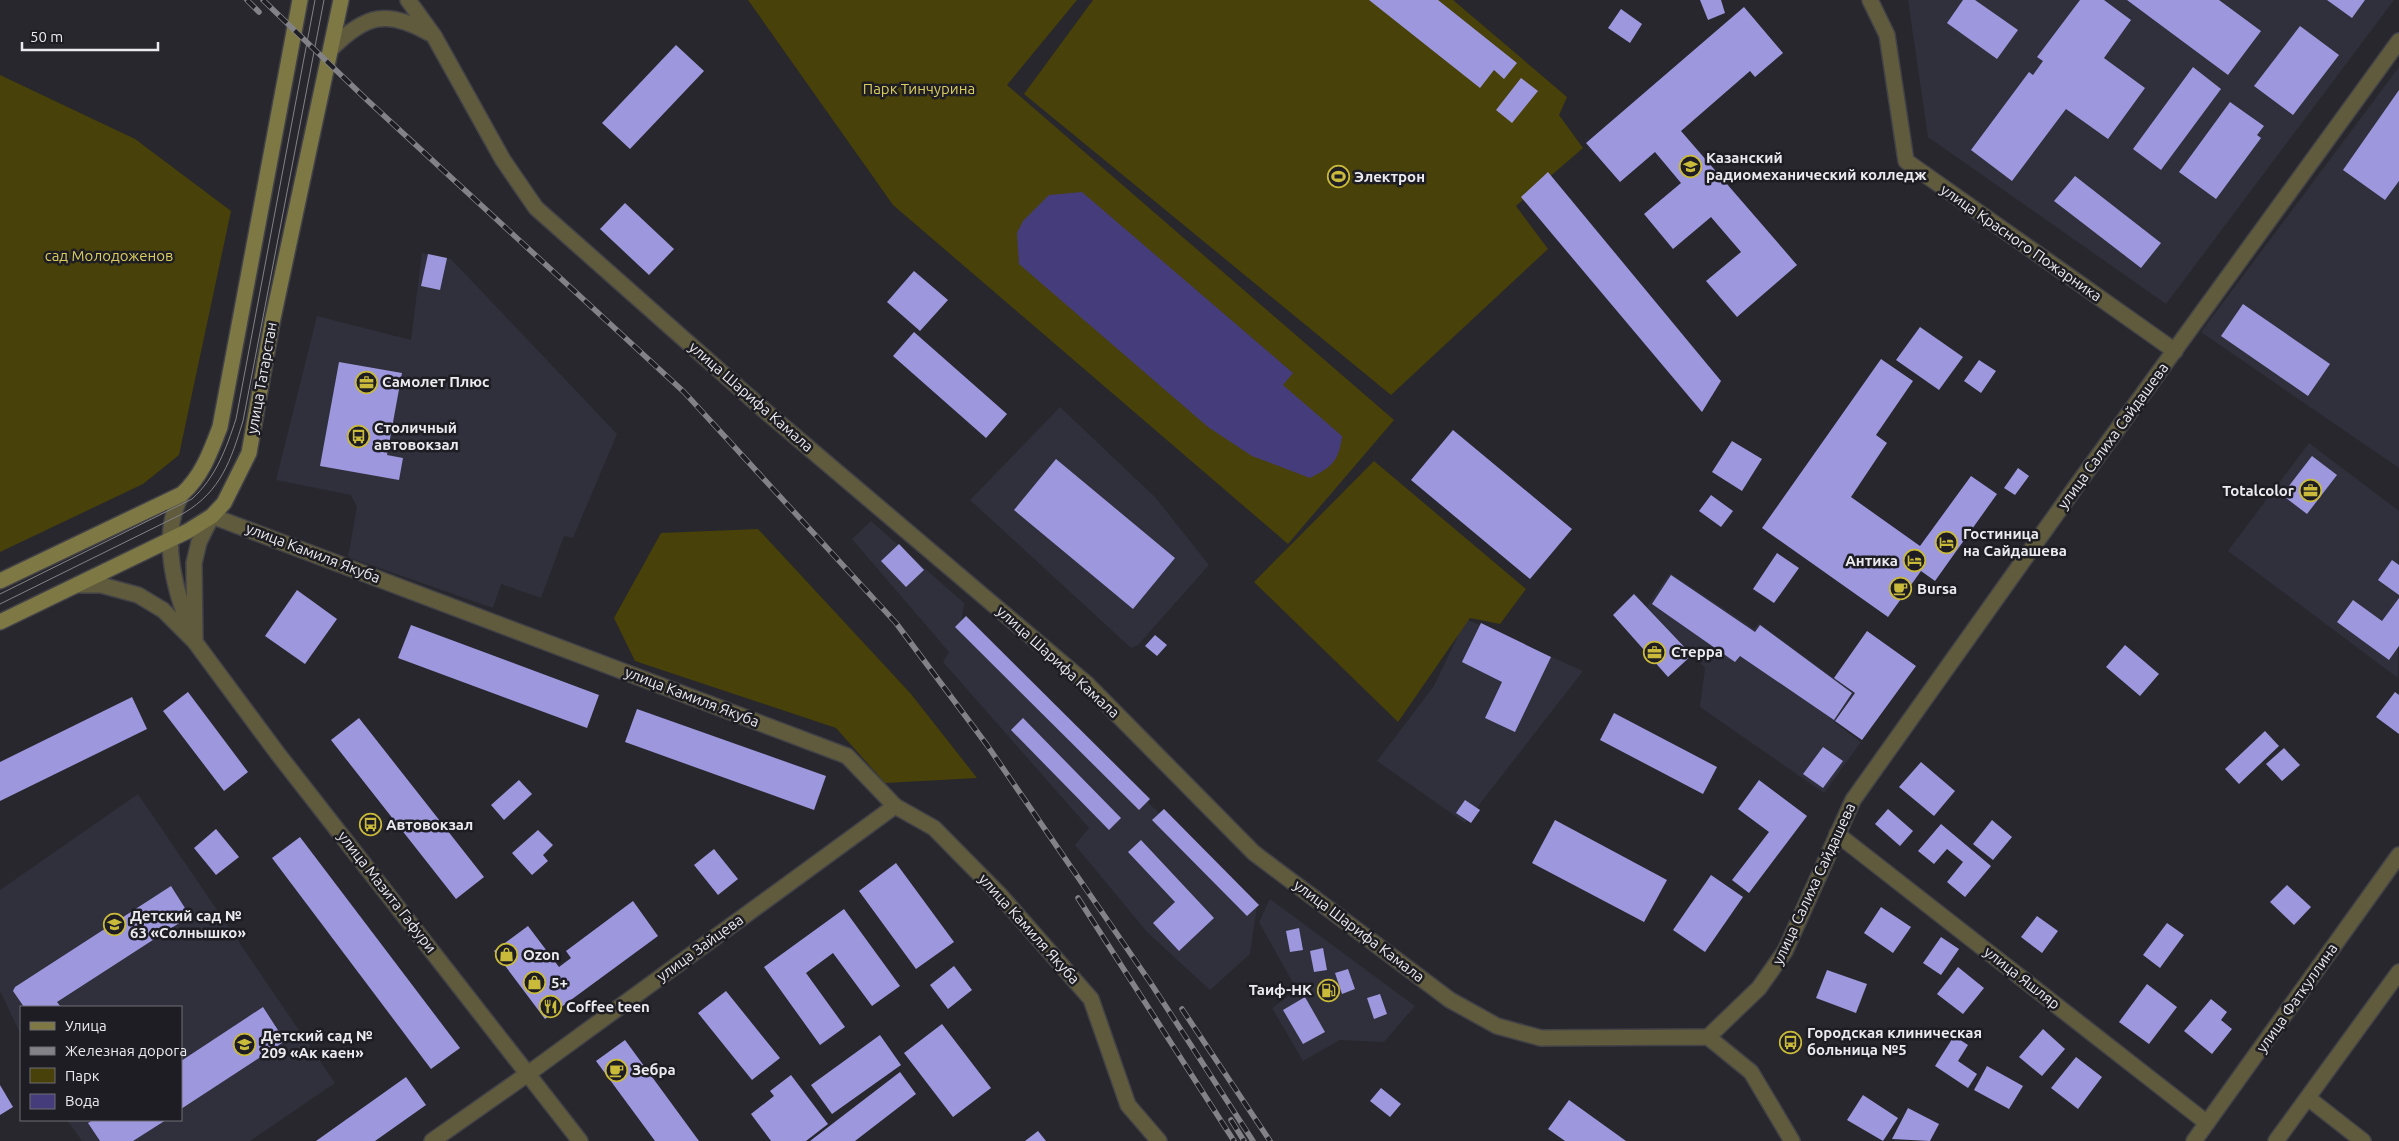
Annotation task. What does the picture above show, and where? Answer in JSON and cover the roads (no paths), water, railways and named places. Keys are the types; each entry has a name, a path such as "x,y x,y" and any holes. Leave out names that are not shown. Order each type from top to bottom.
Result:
{"main road":[{"path":"0,580 182,494 201,472 220,426 300,0"},
{"name":"улица Татарстан","path":"0,622 171,541 212,516 232,491 248,453 272,323 341,0"}],"street":[{"name":"улица Шарифа Камала","path":"408,0 434,36 504,160 536,208 764,410 1086,684 1254,852 1450,1000 1497,1026 1541,1038 1708,1037"},
{"name":"улица Красного Пожарника","path":"1870,0 1887,35 1906,161 2175,351"},
{"path":"332,48 359,24 383,18 410,22 434,36"},
{"name":"улица Салиха Сайдашева","path":"1708,1037 1759,988 1773,971 1792,937 1853,800 2399,41"},
{"name":"улица Мазита Гафури","path":"182,494 173,509 171,541 178,594 195,642"},
{"path":"195,642 194,563 199,542 212,516"},
{"name":"улица Камиля Якуба","path":"212,516 847,756 894,806 934,828 999,894 1091,998 1128,1105 1159,1141"},
{"name":"улица Мазита Гафури","path":"78,585 101,585 138,594 163,610 195,642 278,754 580,1141"},
{"name":"улица Зайцева","path":"432,1141 529,1074 894,806"},
{"name":"улица Яшляр","path":"1837,834 2207,1123"},
{"name":"улица Фаткуллина","path":"2194,1141 2399,854"},
{"path":"2276,1141 2399,972"},
{"path":"1708,1037 1751,1072 1792,1141"},
{"path":"2308,1098 2362,1141"}],"water":[{"path":"1082,192 1293,373 1283,385 1342,436 1339,452 1329,466 1310,478 1252,456 1208,427 1019,264 1017,233 1023,221 1049,195"}],"tram line":[{"path":"0,594 192,499 214,472 236,419 315,0"},
{"path":"0,604 184,513 207,495 223,473 234,449 243,421 324,0"}],"railway":[{"path":"247,0 259,12"},
{"path":"263,0 367,100 684,392 896,623 987,745 1150,982 1253,1141"},
{"path":"1078,898 1234,1141"},
{"path":"1182,1009 1270,1141"},
{"path":"1231,1120 1244,1141"}],"place":[{"name":"Казанский радиомеханический колледж","path":"1690,167"},
{"name":"Электрон","path":"1338,177"},
{"name":"Самолет Плюс","path":"366,382"},
{"name":"Столичный автовокзал","path":"358,437"},
{"name":"Totalcolor","path":"2310,491"},
{"name":"Гостиница на Сайдашева","path":"1947,543"},
{"name":"Антика","path":"1914,561"},
{"name":"Bursa","path":"1901,589"},
{"name":"Стерра","path":"1655,652"},
{"name":"Автовокзал","path":"370,825"},
{"name":"Детский сад № 63 «Солнышко»","path":"114,925"},
{"name":"Ozon","path":"507,955"},
{"name":"5+","path":"535,983"},
{"name":"Таиф-НК","path":"1328,990"},
{"name":"Coffee teen","path":"550,1007"},
{"name":"Городская клиническая больница №5","path":"1791,1042"},
{"name":"Детский сад № 209 «Ак каен»","path":"245,1045"},
{"name":"Зебра","path":"616,1070"}],"park label":[{"name":"Парк Тинчурина","path":"919,89"},
{"name":"сад Молодоженов","path":"109,256"}]}
